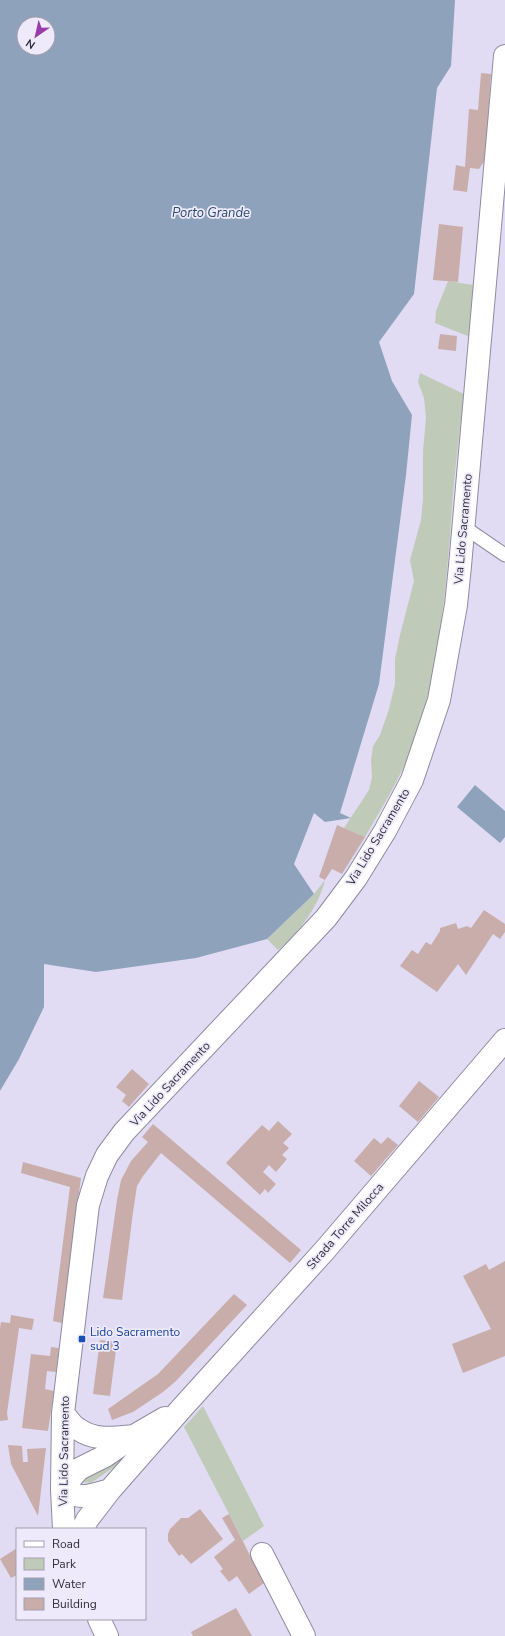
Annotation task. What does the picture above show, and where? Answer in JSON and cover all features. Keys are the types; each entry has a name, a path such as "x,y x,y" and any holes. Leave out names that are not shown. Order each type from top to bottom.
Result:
{"street":[{"name":"Via Lido Sacramento","path":"64,1528 62,1490 63,1413 88,1205 97,1176 107,1155 124,1132 326,918 356,878 385,831 412,780 439,700 456,605 499,205 505,56"},
{"name":"Strada Torre Milocca","path":"83,1528 87,1520 110,1490 181,1409 326,1250 505,1040"},
{"path":"110,1490 89,1496 76,1497 62,1490 79,1469 105,1456 134,1436 181,1409"},
{"path":"63,1413 77,1429 89,1435 108,1439 134,1436"},
{"path":"262,1554 304,1636"},
{"path":"99,1620 107,1636"}],"lane":[{"path":"464,528 505,555"}],"green space":[{"path":"448,281 473,285 470,337 435,323 436,311"},
{"path":"420,373 464,394 454,481 446,586 438,647 432,677 416,736 400,775 365,837 344,828 369,790 372,777 371,760 373,746 380,735 389,709 395,684 395,659 414,581 410,560 421,520 423,499 423,451 426,418 424,398 418,382"},
{"path":"325,880 318,900 301,927 278,950 267,939 314,894"},
{"path":"203,1406 264,1526 243,1541 184,1427"},
{"path":"133,1444 126,1459 91,1483 83,1482 84,1477"}],"water":[{"name":"Porto Grande","path":"0,0 455,0 451,66 437,88 414,294 379,342 392,381 412,415 406,475 379,684 340,813 351,818 325,822 314,813 294,864 314,894 267,939 196,958 96,972 44,964 44,1007 19,1059 0,1091"},
{"path":"475,785 505,811 505,837 500,843 457,807"}],"building":[{"path":"481,73 491,74 485,160 479,169 470,168 467,192 453,190 456,165 465,167 469,109 478,110"},
{"path":"439,224 463,227 458,282 433,280"},
{"path":"440,334 457,336 456,351 438,349"},
{"path":"337,825 365,837 342,874 332,869 325,880 319,877"},
{"path":"484,910 505,924 505,932 500,939 493,934 466,975 458,964 437,992 400,966 412,950 418,954 426,942 431,945 440,931 440,928 456,923 458,929 467,926 471,928"},
{"path":"132,1069 149,1084 129,1107 122,1101 126,1095 116,1087"},
{"path":"419,1081 439,1097 418,1122 399,1106"},
{"path":"278,1121 292,1134 283,1143 289,1148 282,1155 287,1159 276,1172 269,1165 263,1172 276,1184 268,1193 265,1189 260,1195 226,1163 262,1125 269,1131"},
{"path":"153,1124 301,1250 290,1263 161,1153 137,1186 122,1300 103,1298 121,1180 131,1161 148,1142 142,1137"},
{"path":"388,1137 398,1145 371,1176 354,1161 374,1138 381,1144"},
{"path":"23,1162 81,1178 62,1323 53,1321 70,1187 21,1173"},
{"path":"505,1261 505,1356 463,1373 452,1344 491,1329 463,1276 486,1264 489,1270"},
{"path":"234,1294 247,1305 176,1381 163,1392 133,1412 112,1420 108,1409 158,1374"},
{"path":"11,1315 34,1319 32,1330 19,1328 7,1413 8,1420 0,1421 0,1328 1,1322 10,1323"},
{"path":"100,1340 117,1342 110,1396 93,1394"},
{"path":"51,1347 59,1348 56,1372 47,1371 45,1389 54,1391 48,1431 22,1428 31,1354 50,1356"},
{"path":"8,1445 22,1446 23,1462 28,1462 27,1449 46,1448 38,1516 11,1464"},
{"path":"200,1509 223,1539 191,1564 182,1554 179,1556 168,1541 168,1534 170,1529 181,1518 188,1518"},
{"path":"229,1514 264,1583 249,1594 237,1576 229,1582 220,1571 223,1569 214,1557 235,1540 222,1518"},
{"path":"16,1549 16,1576 11,1578 0,1559"},
{"path":"236,1608 252,1636 193,1636 191,1632"}],"place":[{"name":"Lido Sacramento sud 3","path":"82,1339"}]}
